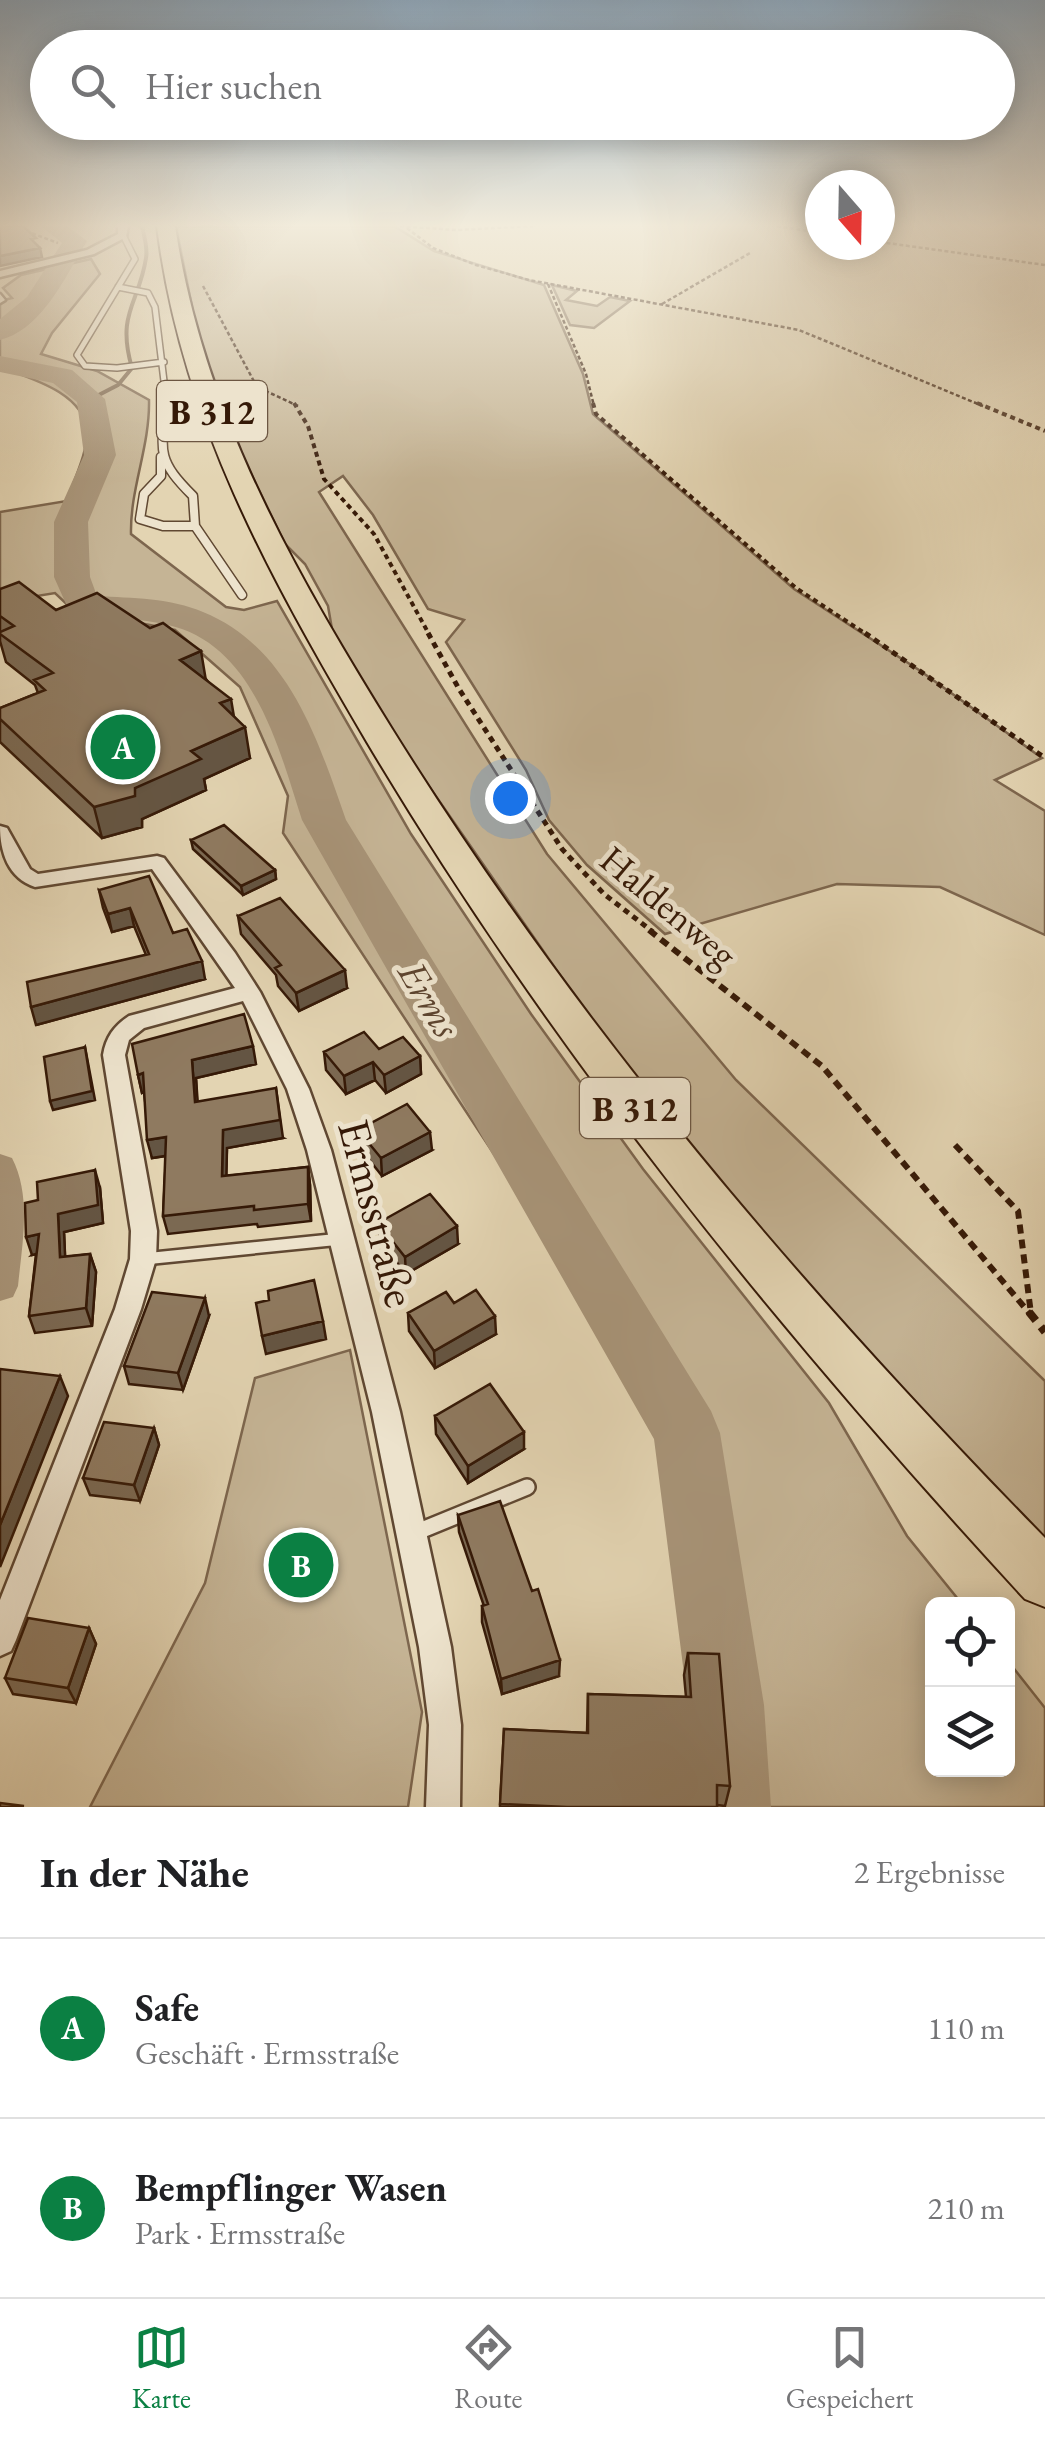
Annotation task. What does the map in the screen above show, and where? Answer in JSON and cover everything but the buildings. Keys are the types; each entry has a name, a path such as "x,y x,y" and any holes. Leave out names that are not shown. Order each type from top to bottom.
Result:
{"highway":[{"name":"B 312","path":"180,310 215,419 241,480 328,649 454,853 566,1018 754,1260 873,1396 1045,1579"}],"street":[{"name":"Ermsstraße","path":"0,832 23,873 35,881 157,862 249,992 298,1088 344,1239 411,1534 442,1688 443,1807"},
{"path":"0,1640 144,1260 144,1231 114,1054 116,1040 122,1030 136,1022 249,992"}],"lane":[{"path":"104,310 77,355 85,366 164,362"},
{"path":"155,310 167,402 161,476 144,494 140,518 163,526 195,526"},
{"path":"160,455 170,474 193,496 195,526 242,595"},
{"path":"144,1260 253,1244 344,1239"},
{"path":"411,1534 526,1488"}],"path":[{"name":"Haldenweg","path":"213,310 257,388 298,406 324,479 374,534 459,689 562,849 604,894 822,1066 1045,1332"},
{"path":"559,310 586,374 590,402 608,426 796,588 920,669 1045,758"},
{"path":"702,310 798,330 1045,431"},
{"path":"956,1145 1018,1211 1032,1317"}],"shaded area":[{"path":"0,310 70,310 41,354 97,371 149,400 131,534 226,607 244,610 277,601 411,834 531,1014 643,1169 829,1403 907,1536 956,1597 925,1597 925,1777 1015,1777 1015,1670 1045,1708 1045,1807 728,1807 721,1664 689,1451 283,833 288,796 240,687 175,630 73,610 55,593 0,602 0,512 67,501 87,439 84,418 77,408 45,384 8,370 11,360 0,359"},
{"path":"193,310 555,310 583,374 593,414 794,589 919,670 1042,758 995,780 1045,811 1045,935 940,887 837,884 665,934 587,865 549,820 526,770 446,642 464,620 428,609 373,515 343,476 319,492 547,854 736,1080 1045,1381 1045,1551 731,1200 601,1034 401,746 333,635 328,606 305,564 285,544 232,434"},
{"path":"563,310 618,310 594,328 570,325"},
{"path":"350,1350 422,1712 408,1807 90,1807 205,1583 255,1378"}],"waterway":[{"name":"Erms","path":"0,332 27,310"},
{"path":"91,399 118,385 132,368 126,334 130,310"},
{"name":"Erms","path":"0,364 62,376 91,399 100,455 71,522 72,577 83,605 153,611 191,620 244,655 263,678 292,731 324,820 687,1433 726,1705 731,1807"},
{"path":"0,1167 8,1210 0,1286"}],"place":[{"name":"Safe","path":"123,747"},
{"name":"Bempflinger Wasen","path":"301,1565"}]}
